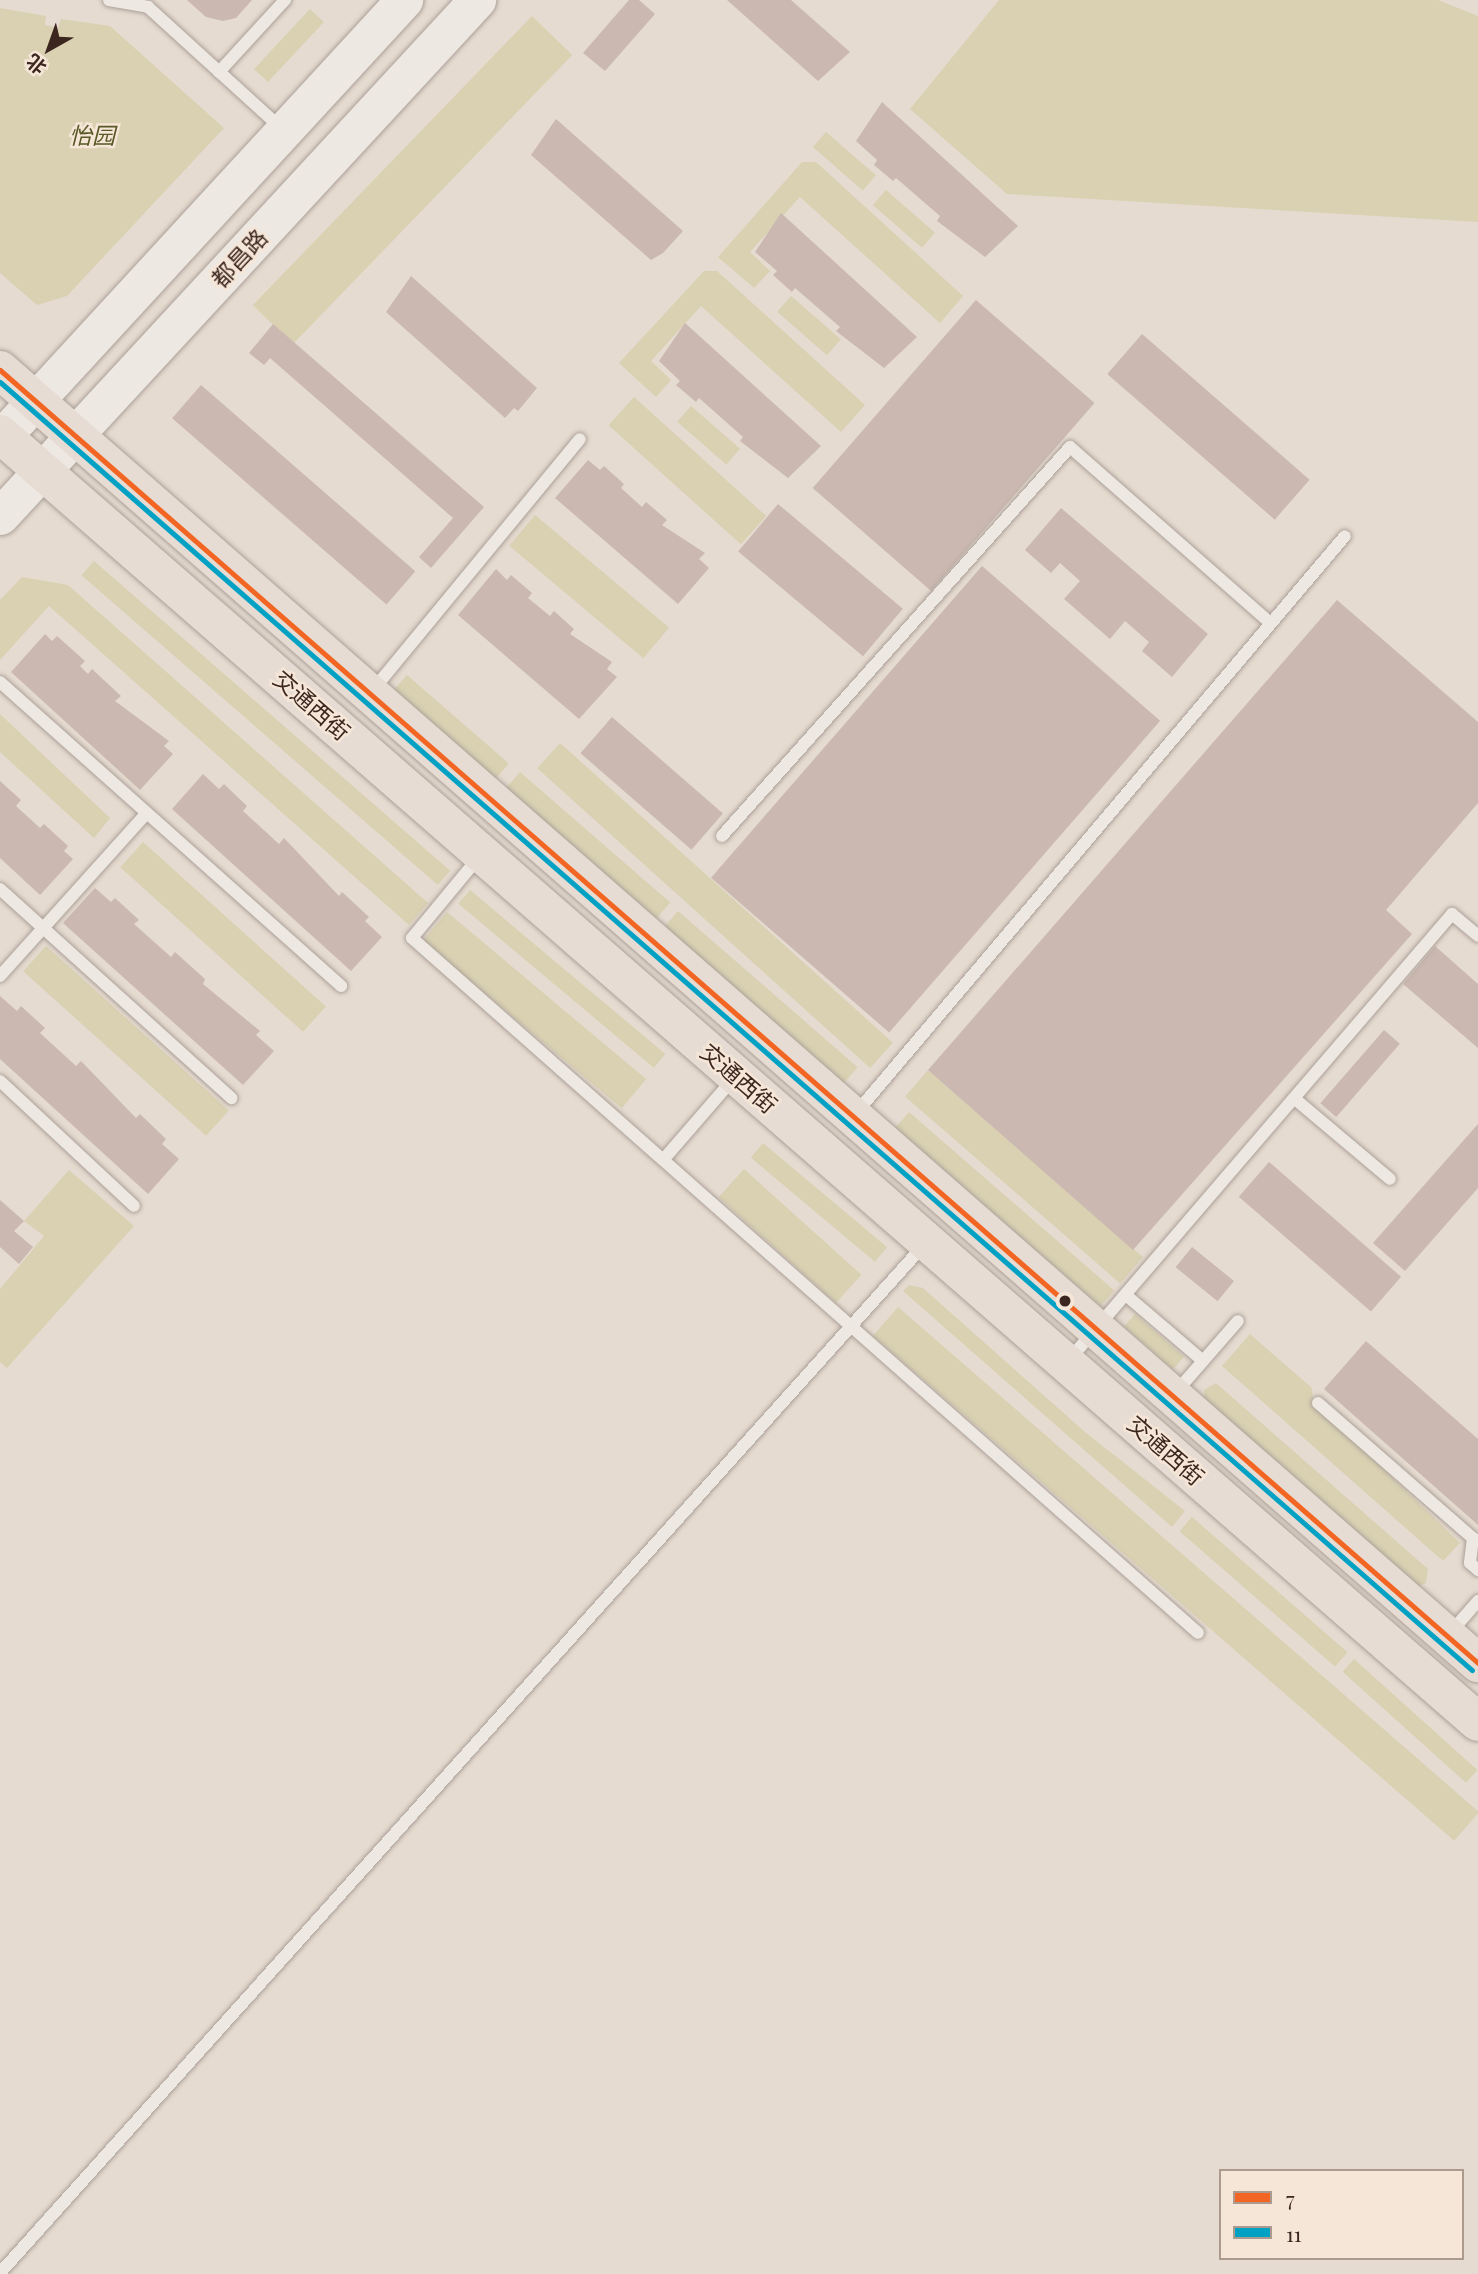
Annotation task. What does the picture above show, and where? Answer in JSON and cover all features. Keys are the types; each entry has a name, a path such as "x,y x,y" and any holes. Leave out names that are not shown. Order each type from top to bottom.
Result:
{"main road":[{"path":"1,436 404,0"},
{"name":"都昌路","path":"0,516 477,0"},
{"name":"交通西街","path":"0,370 1478,1663"},
{"name":"交通西街","path":"1,436 1478,1722"}],"lane":[{"path":"109,0 148,7 284,130"},
{"path":"219,72 285,0"},
{"path":"370,693 580,439"},
{"path":"722,836 1070,447 1270,623"},
{"path":"854,1116 1345,536"},
{"path":"0,682 341,986"},
{"path":"0,975 147,813"},
{"path":"482,853 412,938 1198,1633"},
{"path":"0,890 231,1098"},
{"path":"1066,1363 1098,1330 1452,914 1478,936"},
{"path":"663,1160 736,1075"},
{"path":"0,1081 134,1206"},
{"path":"1294,1099 1390,1179"},
{"path":"0,2273 927,1242"},
{"path":"1127,1296 1203,1361"},
{"path":"1173,1395 1238,1321"},
{"path":"1318,1403 1473,1538 1470,1563 1478,1570"},
{"path":"1447,1636 1478,1601"}],"green space":[{"path":"999,0 1438,0 1478,16 1478,222 1007,194 910,109"},
{"name":"怡园","path":"0,8 46,16 45,25 58,28 61,19 110,26 224,128 67,296 37,305 0,273"},
{"path":"310,9 324,22 268,82 254,69"},
{"path":"532,16 572,55 293,344 253,305"},
{"path":"826,132 876,175 863,190 813,147"},
{"path":"802,162 816,162 963,296 940,323 800,197 750,252 770,271 754,288 718,257"},
{"path":"886,190 935,233 922,248 873,205"},
{"path":"704,271 717,271 865,405 841,432 701,306 651,361 671,380 656,397 619,363"},
{"path":"791,296 841,339 827,355 777,312"},
{"path":"634,397 766,516 741,544 609,425"},
{"path":"691,406 740,449 726,464 677,422"},
{"path":"535,515 669,627 643,658 509,546"},
{"path":"94,561 450,871 438,885 82,575"},
{"path":"22,577 68,585 428,903 409,925 49,606 0,660 0,600"},
{"path":"407,675 509,764 494,781 392,692"},
{"path":"0,714 110,818 94,838 0,752"},
{"path":"560,743 893,1043 870,1068 537,768"},
{"path":"520,772 670,903 656,918 506,788"},
{"path":"143,842 326,1007 303,1032 120,867"},
{"path":"470,890 665,1054 654,1068 458,904"},
{"path":"678,911 858,1067 843,1084 664,928"},
{"path":"447,912 646,1079 622,1108 423,941"},
{"path":"46,946 229,1111 206,1136 23,971"},
{"path":"928,1070 1143,1257 1120,1283 905,1096"},
{"path":"909,1112 1114,1290 1101,1306 895,1128"},
{"path":"763,1143 887,1247 875,1262 751,1158"},
{"path":"744,1169 861,1275 836,1303 719,1197"},
{"path":"69,1170 134,1226 7,1368 0,1362 0,1289 44,1236 24,1221"},
{"path":"909,1285 923,1288 1085,1432 1185,1511 1172,1527 903,1291"},
{"path":"898,1307 1478,1811 1454,1841 873,1336"},
{"path":"1135,1314 1184,1357 1173,1369 1124,1327"},
{"path":"1250,1334 1312,1388 1313,1401 1460,1543 1443,1561 1222,1366"},
{"path":"1216,1383 1428,1569 1426,1583 1418,1586 1204,1401 1204,1390"},
{"path":"1192,1517 1347,1652 1335,1666 1180,1531"},
{"path":"1354,1659 1477,1770 1466,1783 1343,1672"}],"building":[{"path":"187,0 252,0 236,18 223,21 206,17"},
{"path":"629,0 639,0 655,14 605,71 583,53"},
{"path":"727,0 791,0 850,52 818,81"},
{"path":"882,102 1018,226 985,257 937,221 940,216 896,178 893,181 874,165 877,160 856,141"},
{"path":"556,119 683,231 663,253 651,260 531,155"},
{"path":"781,213 917,337 884,368 836,331 840,327 795,288 792,292 773,275 777,271 755,252"},
{"path":"411,276 537,388 518,411 514,408 505,418 386,312"},
{"path":"976,300 1094,403 931,591 813,488"},
{"path":"685,323 821,446 788,478 740,441 743,437 699,398 696,402 676,385 680,381 659,361"},
{"path":"273,324 484,507 431,568 419,557 453,518 270,358 264,365 249,353"},
{"path":"1142,334 1310,480 1275,520 1107,374"},
{"path":"201,385 415,571 386,605 172,418"},
{"path":"588,460 600,470 604,466 624,484 621,488 642,507 646,502 667,520 662,525 705,553 699,559 709,568 678,604 555,498"},
{"path":"778,504 903,609 863,656 738,551"},
{"path":"1061,508 1208,634 1172,677 1142,651 1149,642 1125,621 1110,639 1064,599 1080,581 1060,563 1051,573 1025,550"},
{"path":"982,566 1160,721 889,1033 711,878"},
{"path":"496,569 507,580 511,575 532,593 528,598 550,616 554,611 574,629 570,634 612,662 607,669 617,677 579,719 458,615"},
{"path":"1337,600 1478,722 1478,803 1386,910 1412,934 1133,1250 928,1070"},
{"path":"45,634 52,641 57,636 85,661 80,666 88,674 92,669 121,696 115,701 169,741 164,746 173,754 140,790 11,672"},
{"path":"612,717 723,813 691,850 581,753"},
{"path":"203,774 219,789 224,784 247,806 243,811 279,844 284,838 339,896 342,892 369,917 365,921 382,937 351,971 172,809"},
{"path":"0,781 21,800 16,806 40,828 44,824 68,846 64,851 73,859 40,895 0,858"},
{"path":"95,888 111,902 115,898 139,920 134,924 171,957 175,952 205,979 203,984 260,1031 256,1035 274,1051 243,1085 63,923"},
{"path":"1435,946 1478,984 1478,1048 1403,984"},
{"path":"0,996 17,1011 21,1006 45,1028 40,1033 76,1066 81,1061 136,1118 140,1114 166,1139 162,1144 179,1159 148,1194 0,1059"},
{"path":"1384,1030 1400,1044 1336,1117 1320,1103"},
{"path":"1478,1124 1478,1188 1405,1271 1373,1243"},
{"path":"1269,1162 1401,1277 1371,1312 1239,1197"},
{"path":"0,1200 24,1221 14,1231 33,1247 19,1264 0,1247"},
{"path":"1192,1247 1234,1281 1218,1301 1176,1267"},
{"path":"1366,1341 1478,1439 1478,1525 1324,1389"}],"transit line":[{"name":"7","path":"0,370 1478,1663"},
{"name":"11","path":"0,382 1472,1670"}]}
